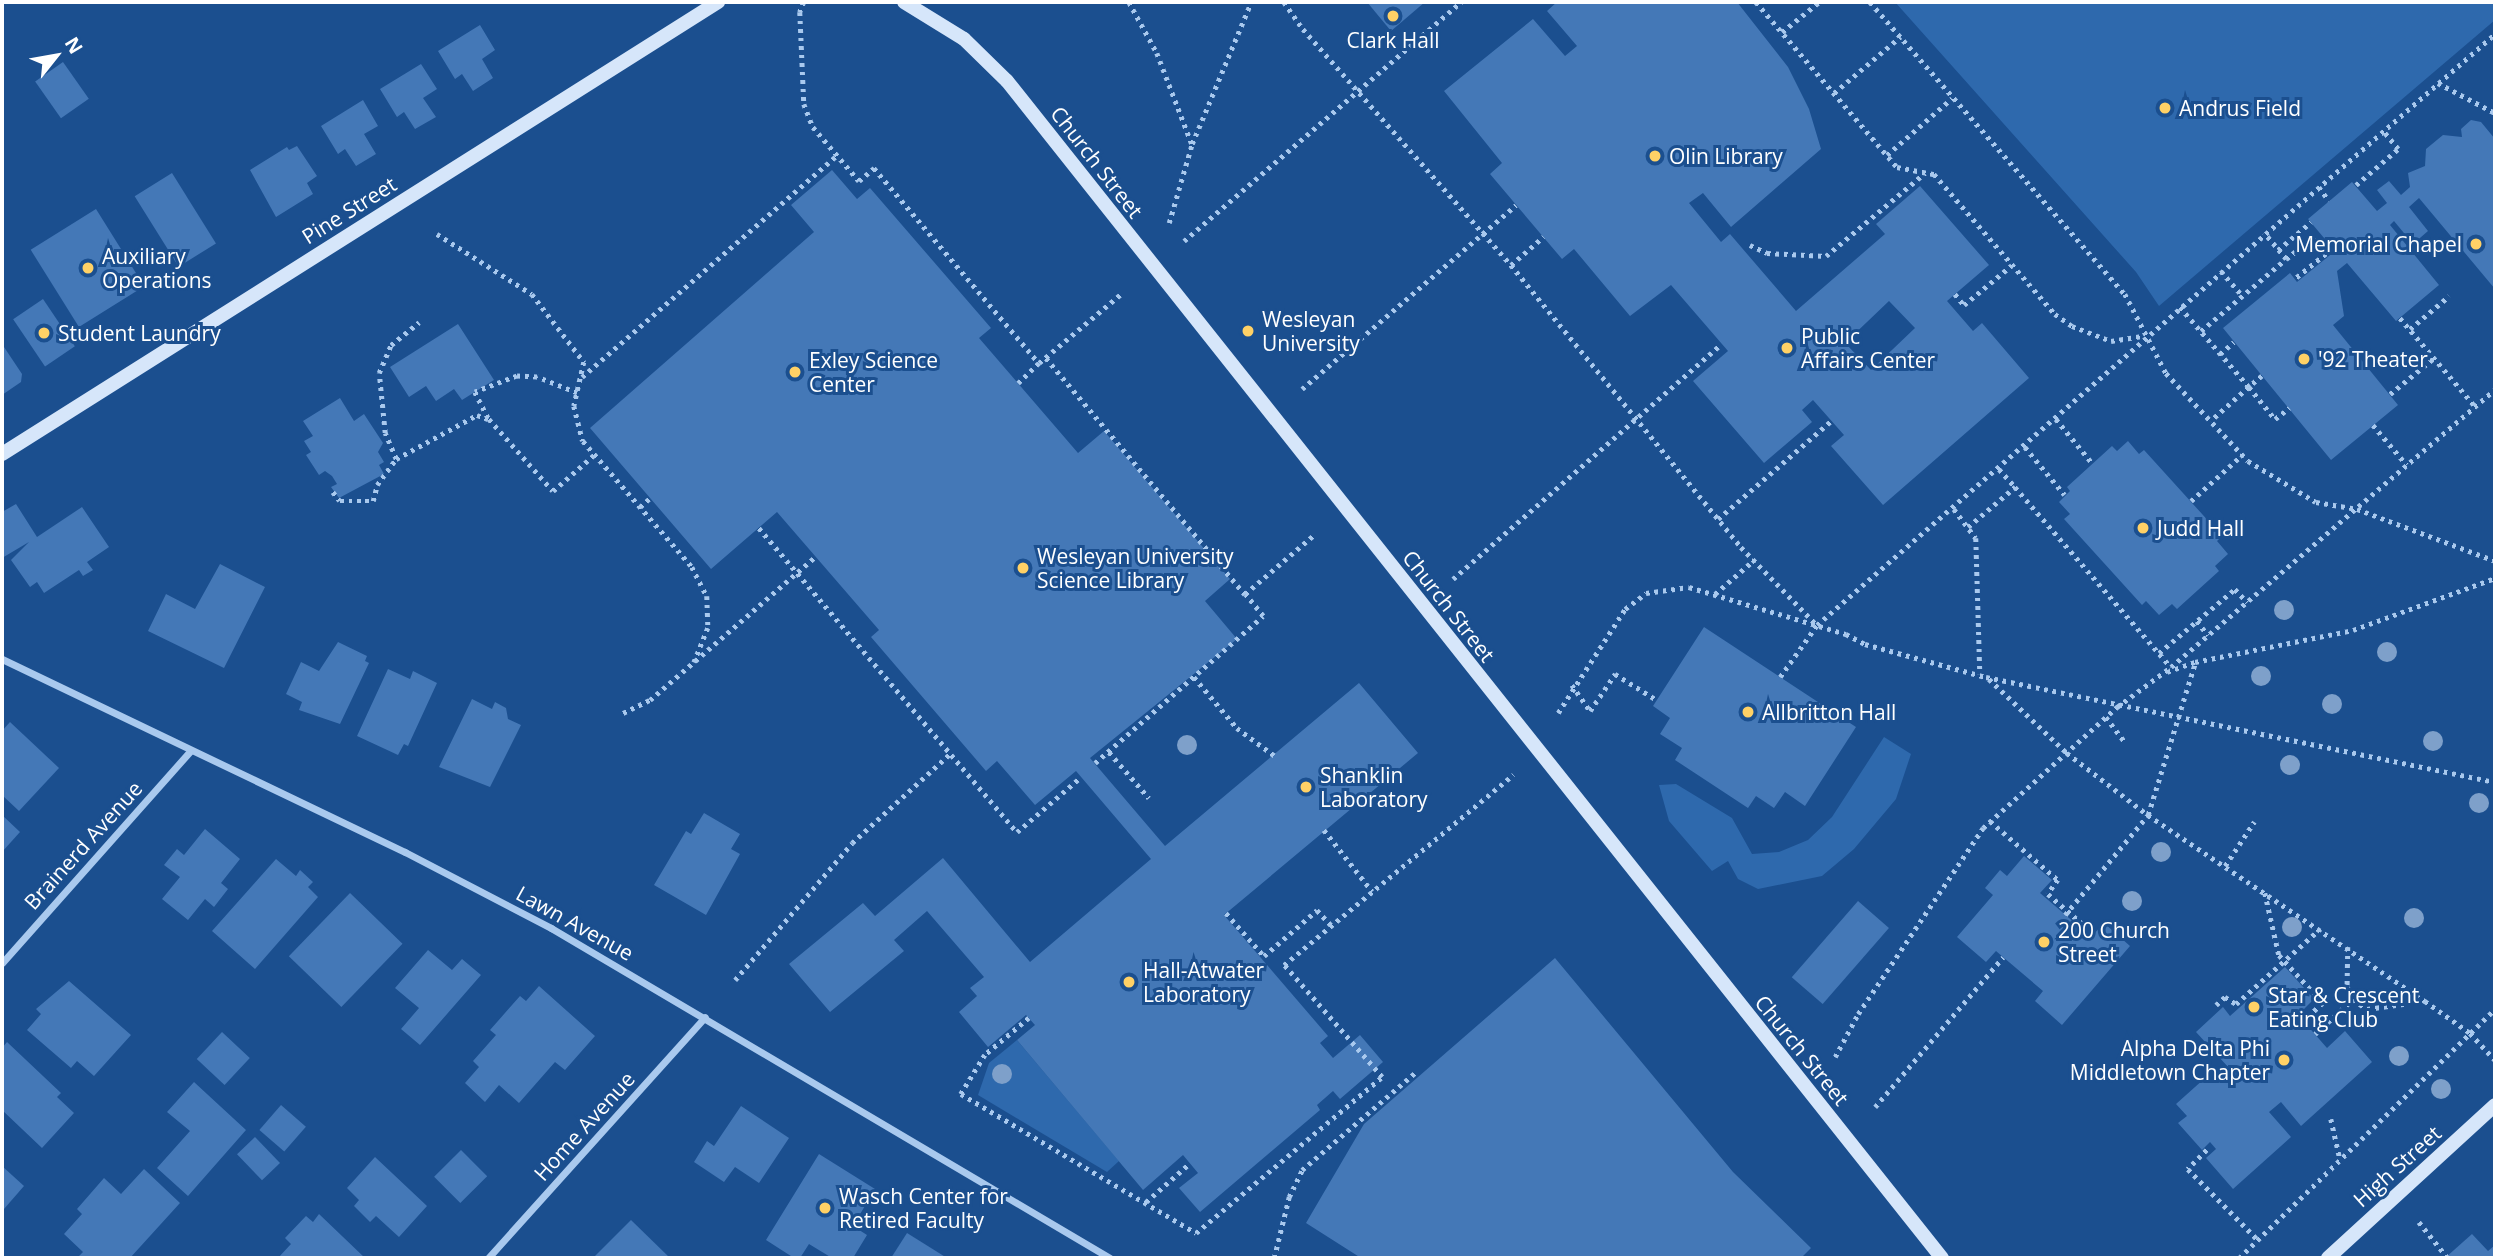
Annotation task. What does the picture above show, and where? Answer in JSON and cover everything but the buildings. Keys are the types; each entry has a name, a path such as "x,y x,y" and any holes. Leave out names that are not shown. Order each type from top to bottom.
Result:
{"street":[{"name":"Pine Street","path":"2,454 718,2"},
{"name":"Church Street","path":"904,2 964,39 1007,81 1942,1258"},
{"name":"Lawn Avenue","path":"2,659 417,858 551,928 1110,1258"},
{"name":"Brainerd Avenue","path":"2,962 190,751"},
{"name":"Home Avenue","path":"488,1258 705,1017"},
{"name":"High Street","path":"2328,1258 2495,1105"}],"path":[{"path":"804,2 800,12 804,104 813,127 859,181 874,168 1040,363"},
{"path":"1129,2 1157,52 1192,144"},
{"path":"1169,223 1192,144 1251,2"},
{"path":"1284,2 1511,265 1634,420 1718,519 1817,625"},
{"path":"1184,241 1361,92 1461,2"},
{"path":"1765,2 1758,4 1897,167 1934,174 2012,265 2072,327 2111,341 2145,336"},
{"path":"1782,32 1819,2"},
{"path":"1870,2 2125,294 2166,373 2242,455 2316,502 2357,509 2495,561"},
{"path":"1780,677 1817,625 2127,359 2145,336 2495,34"},
{"path":"1834,93 1900,37"},
{"path":"2438,83 2495,113"},
{"path":"1887,155 1952,98"},
{"path":"2356,185 2398,149 2383,131"},
{"path":"581,378 837,155"},
{"path":"1750,245 1768,253 1826,256 1926,172"},
{"path":"2319,187 2329,201"},
{"path":"1302,389 1516,205"},
{"path":"2278,250 2311,222"},
{"path":"2264,233 2286,259"},
{"path":"437,234 532,294 584,362 574,406 583,441 692,568 707,596 708,628 694,662"},
{"path":"1511,265 1543,237"},
{"path":"2201,331 2312,238 2326,254 2295,279"},
{"path":"1955,294 1964,304 2012,265"},
{"path":"2221,271 2243,296"},
{"path":"1018,383 1122,293"},
{"path":"2410,329 2449,296"},
{"path":"2180,307 2275,419 2289,408"},
{"path":"2400,318 2475,406"},
{"path":"396,459 384,433 379,373 391,345 419,322"},
{"path":"2220,354 2234,342"},
{"path":"1453,579 1721,344"},
{"path":"1046,358 1263,616 1095,764"},
{"path":"2390,394 2434,358"},
{"path":"2211,421 2262,376"},
{"path":"577,393 537,377 496,381 475,391 489,419 553,491 594,455"},
{"path":"1835,1057 1932,900 1990,821 2117,707 2163,674 2495,389"},
{"path":"333,492 340,501 373,501 377,485 396,459 477,415 489,419"},
{"path":"2056,419 2093,464"},
{"path":"1718,519 1831,421"},
{"path":"2373,425 2407,465"},
{"path":"2025,447 2065,495"},
{"path":"2191,502 2242,455"},
{"path":"1999,469 2171,667"},
{"path":"1968,527 2015,487"},
{"path":"640,507 650,498"},
{"path":"1954,509 1976,538 1980,674"},
{"path":"759,528 1017,832 1080,776"},
{"path":"1245,594 1315,534"},
{"path":"623,713 650,700 816,557"},
{"path":"1715,594 1754,560"},
{"path":"2163,674 2195,662 2353,630 2495,578"},
{"path":"1558,713 1599,642 1638,596 1671,587 1715,594 1817,625 1865,644 1986,677 2117,707 2495,782"},
{"path":"2160,653 2235,589 2247,602"},
{"path":"2197,621 2208,635"},
{"path":"2067,913 2148,815 2195,662"},
{"path":"1572,685 1590,711 1615,674 1657,700"},
{"path":"1194,677 1237,728 1275,756"},
{"path":"1986,677 2067,753 2148,815 2425,1001 2470,1033 2495,1060"},
{"path":"2106,717 2124,741"},
{"path":"1109,752 1149,798"},
{"path":"735,980 852,843 951,753"},
{"path":"1030,1018 985,1055 961,1094 1196,1233 1382,1077 1284,965 1513,775"},
{"path":"1990,821 2058,880 2048,894 2085,927"},
{"path":"2225,866 2254,822"},
{"path":"1324,830 1372,891"},
{"path":"2264,892 2273,940 2284,961 2323,1003 2304,1021"},
{"path":"1226,913 1264,956 1317,910 1331,925"},
{"path":"2216,1005 2225,997 2236,1004 2320,929"},
{"path":"2348,947 2347,986 2353,999 2367,1009 2425,1001"},
{"path":"1875,1107 2003,957"},
{"path":"2315,1034 2353,999"},
{"path":"2239,1258 2495,1009"},
{"path":"1274,1258 1289,1197 1302,1170 1416,1072"},
{"path":"2331,1119 2340,1159"},
{"path":"2207,1150 2188,1169 2258,1240"},
{"path":"1146,1202 1190,1163"},
{"path":"2419,1223 2447,1257"}],"shaded area":[{"path":"1895,2 2495,2 2495,20 2159,306 2136,272"},
{"path":"1884,737 1911,754 1896,799 1854,849 1822,876 1758,889 1738,879 1728,861 1712,871 1669,821 1659,785 1676,784 1732,818 1752,854 1779,852 1808,840 1832,817"},
{"path":"1017,1040 1119,1161 1107,1172 978,1095 989,1063"}],"place":[{"name":"Clark Hall","path":"1393,16"},
{"name":"Andrus Field","path":"2165,108"},
{"name":"Olin Library","path":"1655,156"},
{"name":"Memorial Chapel","path":"2476,244"},
{"name":"Auxiliary Operations","path":"88,268"},
{"name":"Wesleyan University","path":"1248,331"},
{"name":"Student Laundry","path":"44,333"},
{"name":"Public Affairs Center","path":"1787,348"},
{"name":"'92 Theater","path":"2304,359"},
{"name":"Exley Science Center","path":"795,372"},
{"name":"Judd Hall","path":"2143,528"},
{"name":"Wesleyan University Science Library","path":"1023,568"},
{"name":"Allbritton Hall","path":"1748,712"},
{"name":"Shanklin Laboratory","path":"1306,787"},
{"name":"200 Church Street","path":"2044,942"},
{"name":"Hall-Atwater Laboratory","path":"1129,982"},
{"name":"Star & Crescent Eating Club","path":"2254,1007"},
{"name":"Alpha Delta Phi Middletown Chapter","path":"2284,1060"},
{"name":"Wasch Center for Retired Faculty","path":"825,1208"}]}
